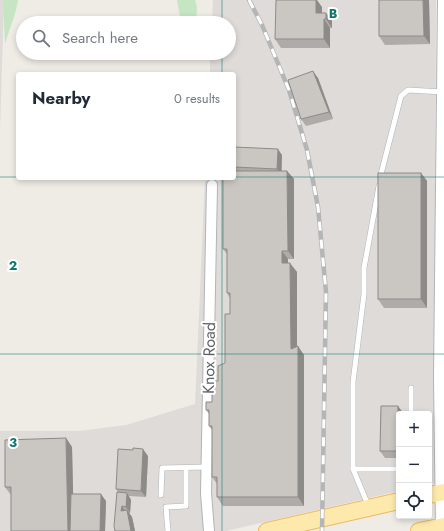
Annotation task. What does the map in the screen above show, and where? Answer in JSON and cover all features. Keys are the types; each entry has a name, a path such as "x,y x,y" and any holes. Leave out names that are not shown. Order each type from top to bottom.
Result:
{"main road":[{"path":"267,531 396,503"},
{"path":"419,531 442,528"}],"street":[{"path":"442,528 438,493 443,0"},
{"name":"Knox Road","path":"209,531 206,493 212,185"}],"lane":[{"path":"370,508 353,469 353,382 364,294 364,268 381,176 401,96 408,90 443,88"},
{"path":"411,388 411,411"},
{"path":"162,494 162,468 207,467"},
{"path":"168,531 166,507 186,506 186,468"},
{"path":"353,469 396,469"}],"shaded area":[{"path":"0,0 4,0 0,131"},
{"path":"213,0 436,0 434,483 432,483 432,411 396,411 396,492 226,531 0,531 0,431 79,431 126,425 195,404 205,180 236,180 236,72 210,72 210,60 236,60 236,16 212,16"}],"green space":[{"path":"3,0 18,0 5,44"},
{"path":"177,0 195,0 197,7 196,16 180,16"}],"building":[{"path":"276,0 316,0 316,13 326,13 326,19 324,19 324,39 275,39"},
{"path":"379,0 423,0 424,36 379,36"},
{"path":"313,71 329,112 301,119 288,80"},
{"path":"236,147 278,149 277,169 236,167"},
{"path":"236,171 287,171 288,251 282,251 282,263 290,263 291,349 298,346 298,497 217,497 217,477 212,477 212,426 209,426 209,410 206,410 206,402 212,402 212,381 218,381 218,366 225,363 225,314 230,314 230,293 227,293 227,249 223,249 223,180 236,180"},
{"path":"378,173 421,173 421,299 378,299"},
{"path":"381,406 398,406 398,411 396,411 396,451 380,451"},
{"path":"66,438 68,531 11,531 11,487 5,487 5,440"},
{"path":"133,448 143,449 141,491 116,489 118,449 133,450"},
{"path":"117,492 127,493 126,507 122,506 121,511 127,510 131,531 115,531 114,526"},
{"path":"71,494 101,494 100,531 70,531"}],"railway":[{"path":"249,0 262,25 289,90 307,150 318,207 326,292 322,531"}]}
